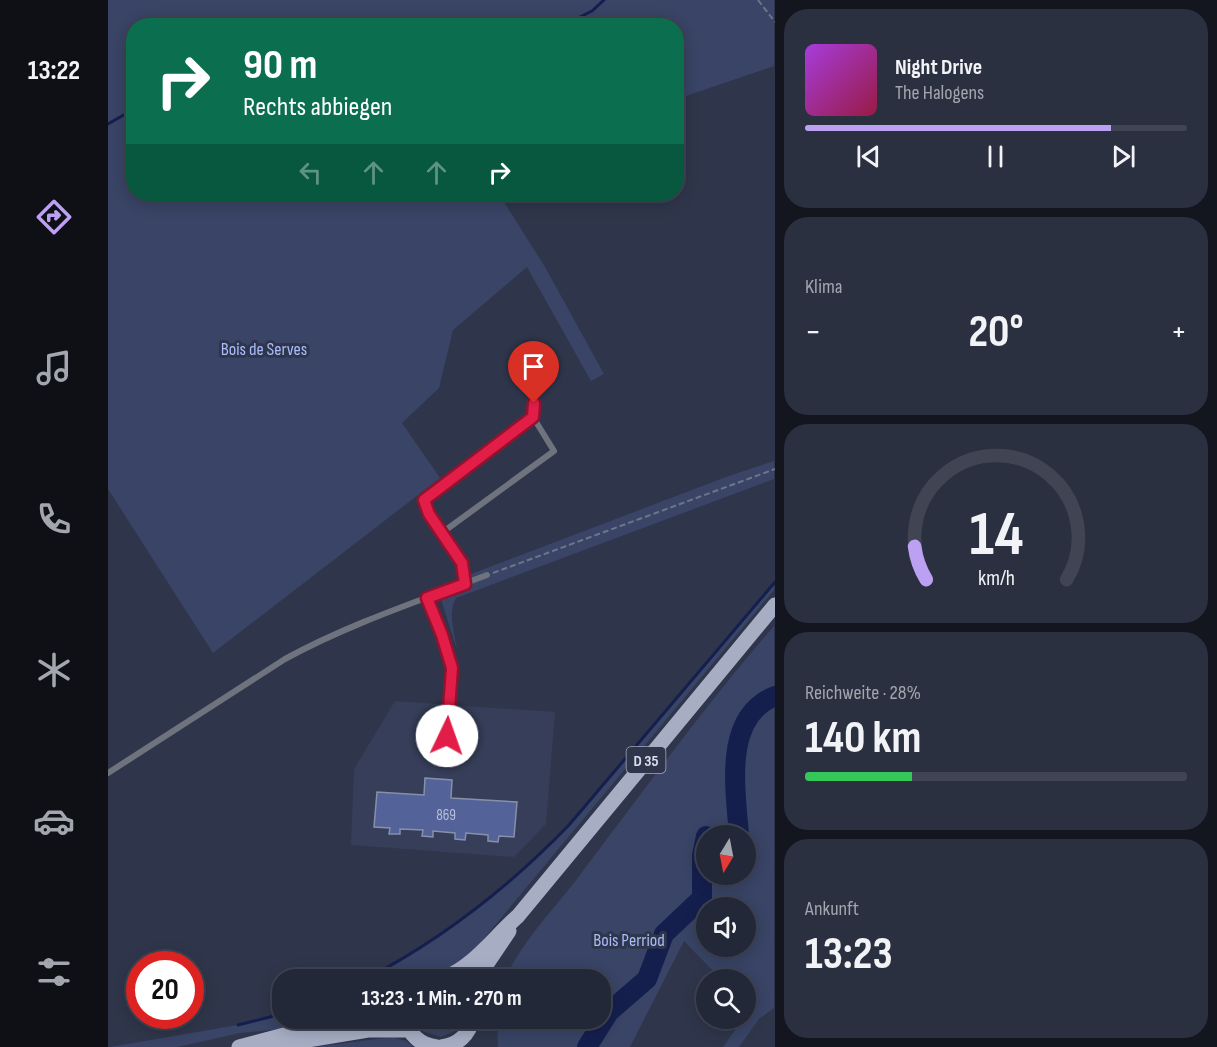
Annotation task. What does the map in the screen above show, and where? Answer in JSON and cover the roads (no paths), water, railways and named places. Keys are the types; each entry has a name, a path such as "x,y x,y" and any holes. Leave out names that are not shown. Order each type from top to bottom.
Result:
{"main road":[{"name":"D 35","path":"460,969 469,964 495,936 518,916 774,605"},
{"name":"D 35","path":"484,969 504,942 518,916"},
{"path":"239,1047 307,1029"},
{"path":"266,1047 374,1029"},
{"path":"411,1029 419,1041 439,1047 459,1041 467,1029"},
{"path":"470,1029 471,1047"}],"lane":[{"path":"443,532 555,451 533,417 534,403"},
{"path":"465,584 462,563 429,514 424,500 533,417"},
{"path":"108,773 285,659 346,629 487,576"},
{"path":"427,598 452,668 447,736"}],"waterway":[{"path":"578,18 592,11 604,0"},
{"path":"108,124 126,114"},
{"path":"383,969 420,948 473,911 546,848 569,825 775,582"},
{"path":"738,825 735,777 740,738 747,720 758,706 775,696"},
{"path":"587,1047 609,1012 647,979 664,934 702,898 702,885"},
{"path":"238,1025 272,1016"}],"park label":[{"name":"Bois de Serves","path":"264,349"},
{"name":"Bois Perriod","path":"629,940"}]}
